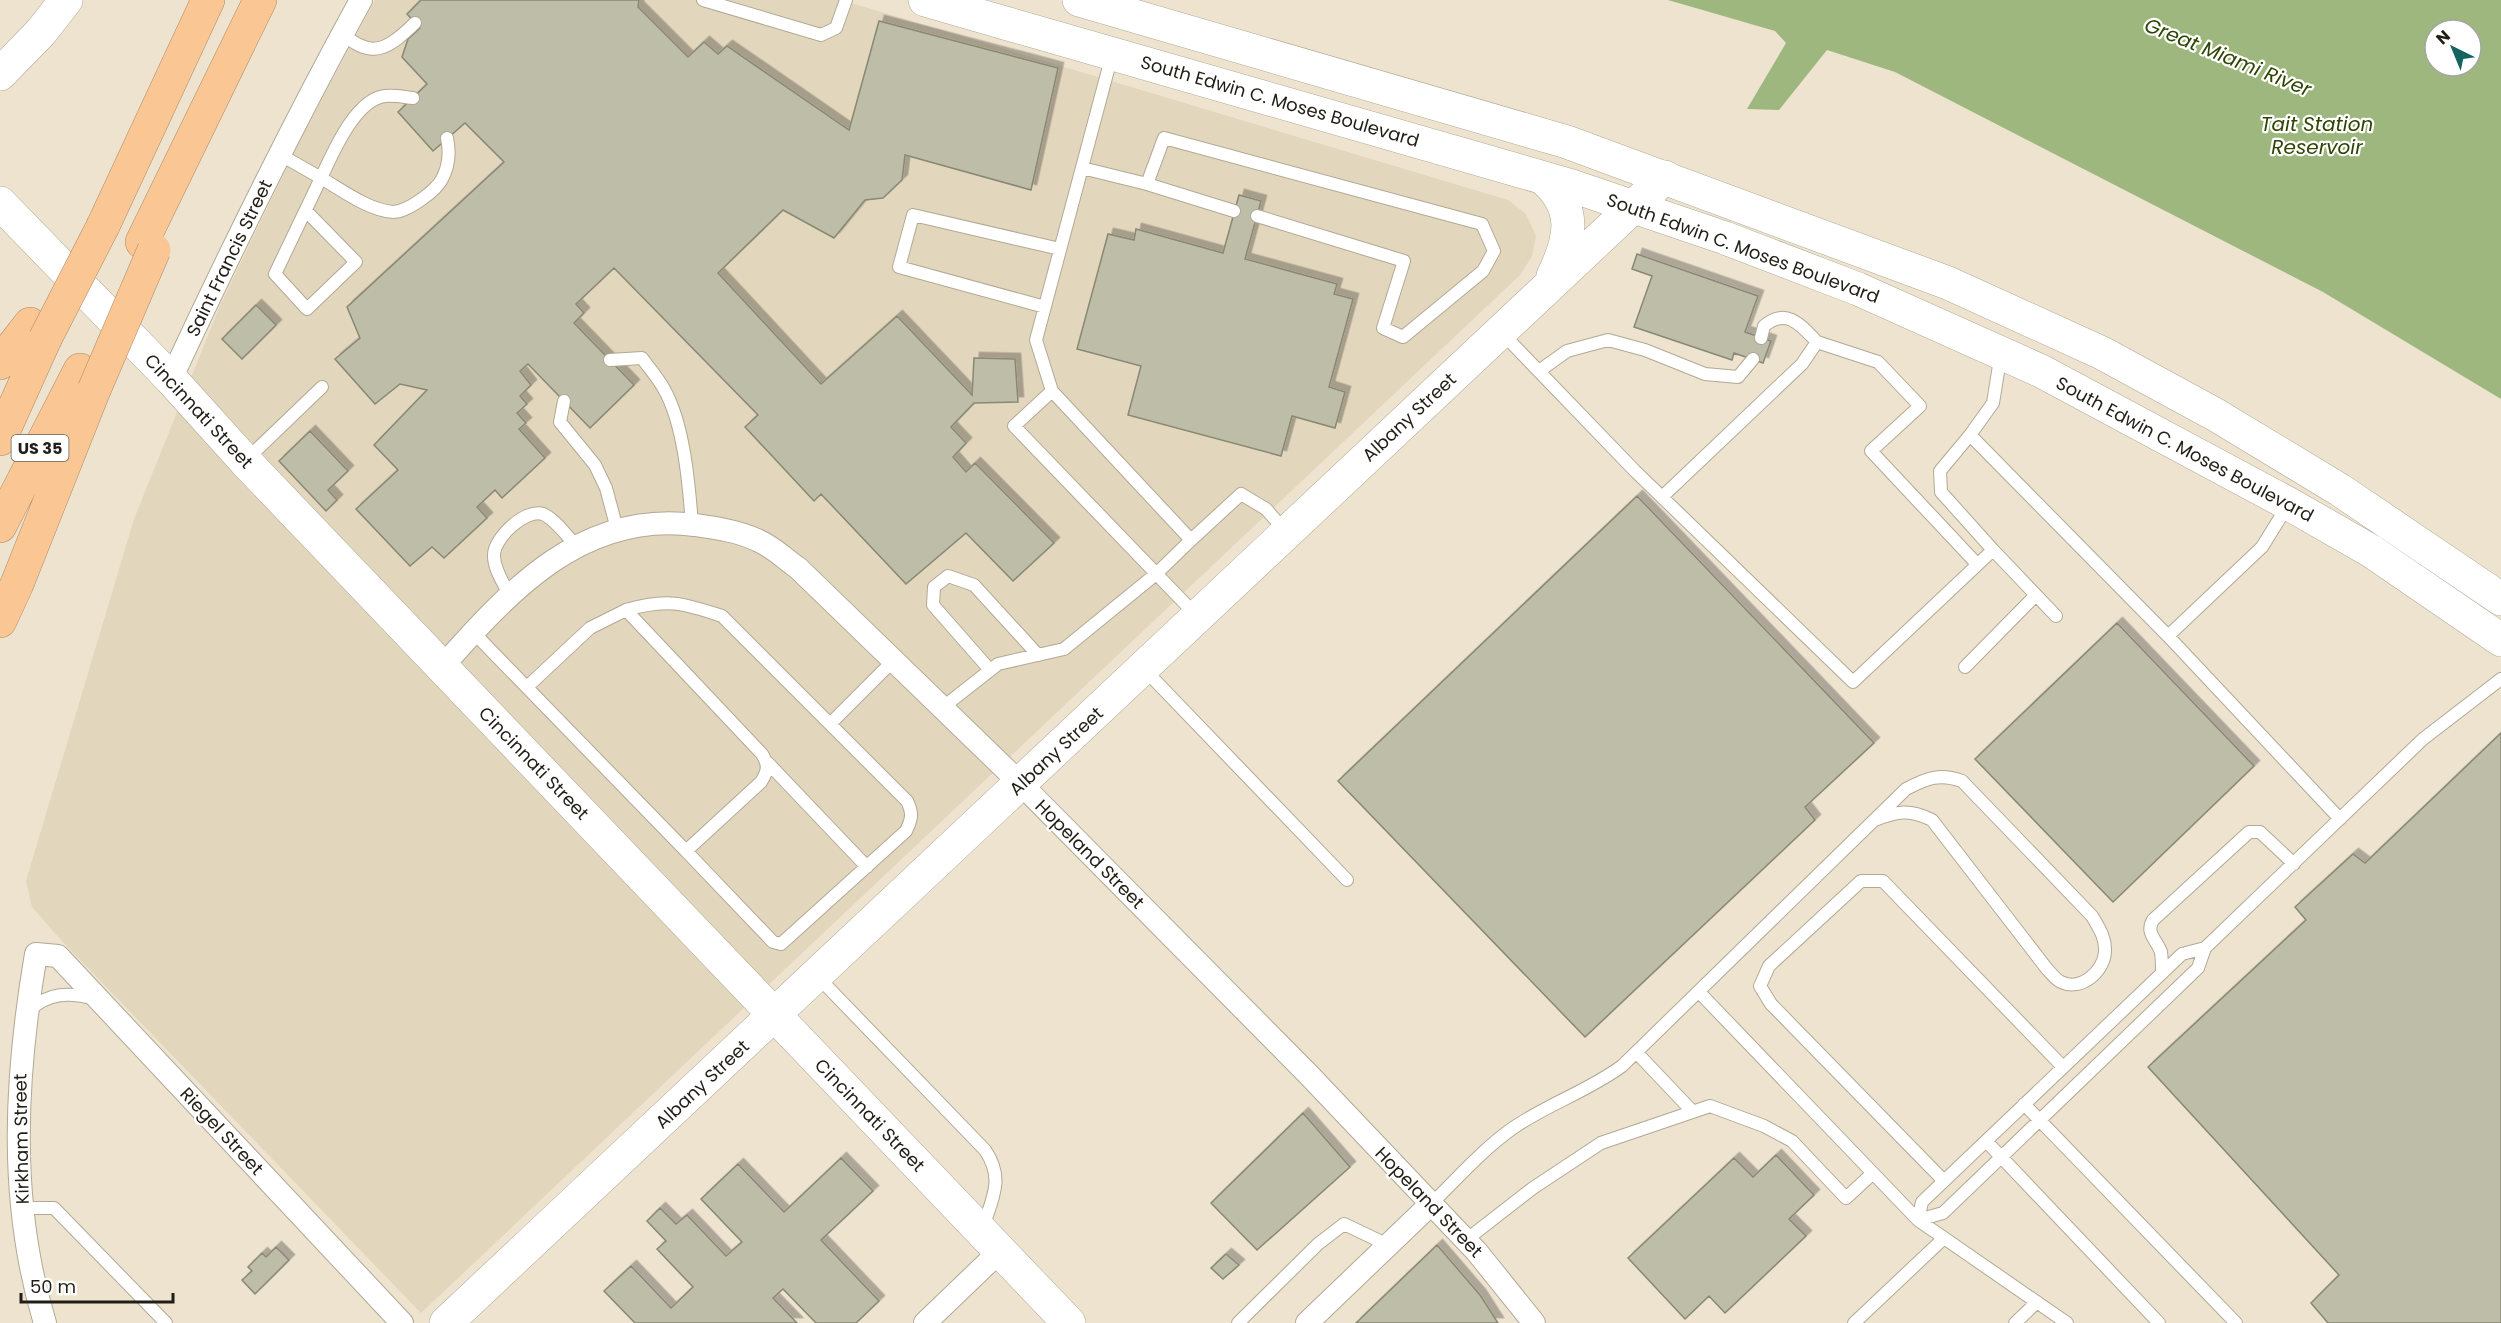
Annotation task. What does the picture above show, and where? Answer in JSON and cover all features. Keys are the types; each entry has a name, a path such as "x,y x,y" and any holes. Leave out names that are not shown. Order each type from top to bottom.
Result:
{"highway":[{"path":"0,363 38,331 103,226 208,0"},
{"name":"US 35","path":"0,526 87,380 188,151 260,0"},
{"name":"US 35","path":"0,439 38,331"},
{"path":"0,648 17,584 87,380"},
{"path":"0,621 17,584"}],"main road":[{"name":"South Edwin C. Moses Boulevard","path":"925,0 1543,178 1633,207 1858,289 2041,371 2289,504 2372,551 2501,640"},
{"name":"South Edwin C. Moses Boulevard","path":"1079,0 1567,142 1948,283 2102,353 2216,414 2330,484 2501,599"},
{"path":"0,74 58,5"},
{"path":"1113,53 1126,14"},
{"name":"Albany Street","path":"446,1323 1665,177"},
{"path":"1543,178 1558,193 1568,222 1565,251 1548,287"},
{"name":"Cincinnati Street","path":"0,203 171,379 245,461 1069,1323"}],"street":[{"name":"Saint Francis Street","path":"171,379 284,146 361,0"},
{"name":"Hopeland Street","path":"442,667 509,595 555,559 617,529 654,523 692,525 721,529 758,540 798,568 1020,784 1308,1074 1497,1273 1534,1323"},
{"name":"Riegel Street","path":"36,954 58,956 402,1323"},
{"name":"Kirkham Street","path":"36,954 26,1014 17,1110 26,1247 45,1323"},
{"path":"1307,1323 1431,1204"},
{"path":"925,1323 991,1241"}],"lane":[{"path":"703,0 821,35 836,28 846,0"},
{"path":"343,34 353,43 368,49 384,48 415,23"},
{"path":"1113,53 1036,340 1052,391 1191,540"},
{"path":"306,211 356,262 308,309 275,274 345,128 360,111 382,96 413,98"},
{"path":"284,146 321,178 365,203 394,212 418,203 442,180 450,152 447,138"},
{"path":"1148,184 1164,138 1482,224 1494,251 1483,271 1403,337 1383,327 1404,261 1257,216"},
{"path":"1082,168 1148,184 1234,211"},
{"path":"1045,307 899,267 914,215 1060,249"},
{"path":"1762,332 1780,316 1792,318 1817,342 1878,362 1920,406 1871,451 1977,564"},
{"path":"1500,331 1662,497 1852,682 1993,550"},
{"path":"1539,371 1567,351 1608,340 1645,350 1705,374 1738,377 1753,359"},
{"path":"1662,497 1802,364 1817,342"},
{"path":"2001,352 1993,404 1940,471 1941,492 2056,616"},
{"path":"610,360 642,358 665,390 679,434 689,481 692,525"},
{"path":"245,461 322,387"},
{"path":"1052,391 1014,426 1197,617"},
{"path":"564,401 560,422 568,435 595,465 606,488 617,529"},
{"path":"1970,435 2168,636 2340,819"},
{"path":"942,708 998,664 1065,649 1156,574 1241,494 1266,509 1287,532"},
{"path":"2168,636 2262,547 2289,504"},
{"path":"509,595 495,566 493,554 500,540 516,523 531,514 542,514 554,522 577,547"},
{"path":"990,670 933,605 934,587 948,576 974,585 1038,655"},
{"path":"1965,667 2037,596"},
{"path":"473,632 773,942 781,944 906,831 912,820 912,811 907,801 722,616 687,604 654,602 626,610 591,628 527,687"},
{"path":"626,610 867,867"},
{"path":"830,724 893,661"},
{"path":"1143,669 1347,880"},
{"path":"1918,1220 1943,1213 2198,968 2205,948 2423,739 2501,679"},
{"path":"687,851 761,782 767,774 768,763"},
{"path":"1431,1204 1511,1130 1537,1113 1600,1083 1699,992 1906,789 1930,777 1948,776 1962,782 2092,916 2104,936 2106,952 2101,967 2090,979 2077,984 2061,983 2047,969 1932,820 1916,812 1896,811 1875,820"},
{"path":"2162,973 2161,954 2149,927 2252,830 2260,832 2294,864"},
{"path":"1944,1181 1772,1004 1760,986 1769,966 1861,882 1883,881 2062,1067"},
{"path":"1918,1220 1922,1202 2062,1067 2182,954 2205,948"},
{"path":"817,976 986,1150 998,1173 991,1241"},
{"path":"1699,992 1918,1220 2067,1323"},
{"path":"26,1014 46,998 63,994 100,1001"},
{"path":"1636,1052 1693,1112"},
{"path":"2024,1104 2236,1323"},
{"path":"1466,1240 1533,1188 1601,1143 1710,1106 1764,1126 1792,1141 1846,1198 1873,1173"},
{"path":"1986,1141 2159,1323"},
{"path":"22,1208 54,1208 166,1323"},
{"path":"1238,1323 1318,1244 1344,1224 1388,1245"},
{"path":"1854,1323 1944,1238"},
{"path":"2015,1323 2037,1302"}],"shaded area":[{"path":"375,0 841,0 1508,200 1526,214 1536,236 1532,256 1520,275 421,1313 61,940 32,907 26,881 134,519 219,308 300,140"}],"water":[{"name":"Tait Station Reservoir","path":"1668,0 2501,0 2501,399 2323,292 1895,72 1827,50 1779,110 1747,109 1786,43 1775,31"}],"building":[{"path":"421,0 639,0 638,7 688,57 704,42 718,54 727,46 849,130 879,21 1058,68 1031,190 905,155 902,180 883,198 865,200 834,238 783,210 718,273 821,384 897,316 972,395 974,358 1015,359 1018,402 974,403 951,427 966,443 953,457 966,472 975,463 1054,543 1013,581 966,533 906,584 821,494 814,501 745,427 758,415 614,268 576,304 584,313 574,323 634,385 590,428 528,364 520,371 531,385 520,396 527,404 517,413 526,423 519,429 545,458 502,498 495,490 477,507 487,518 444,558 432,547 410,566 356,509 398,470 374,445 427,390 400,384 375,404 335,359 360,338 347,307 504,162 465,123 433,151 398,112 427,84 402,57 408,39 420,28 407,14"},
{"path":"1239,195 1261,201 1245,259 1337,284 1334,294 1353,299 1329,387 1345,392 1335,428 1292,416 1281,456 1128,415 1141,366 1077,349 1108,234 1134,240 1136,229 1223,253"},
{"path":"1637,254 1758,296 1745,332 1771,341 1763,363 1734,353 1732,360 1634,327 1652,276 1632,269"},
{"path":"256,305 276,325 242,359 222,339"},
{"path":"310,431 348,471 328,490 337,500 326,511 279,461"},
{"path":"1637,496 1874,743 1805,807 1815,820 1585,1037 1338,781"},
{"path":"2117,623 2254,766 2113,902 1975,759"},
{"path":"2501,733 2501,1323 2328,1323 2311,1303 2339,1275 2148,1067 2306,920 2295,907 2353,854 2365,863"},
{"path":"1303,1113 1350,1167 1257,1250 1211,1203"},
{"path":"1776,1155 1814,1195 1789,1219 1806,1236 1725,1313 1709,1296 1685,1319 1628,1258 1734,1158 1753,1177"},
{"path":"841,1158 873,1191 821,1240 879,1301 856,1323 816,1323 783,1289 773,1298 797,1323 635,1323 604,1291 631,1266 671,1308 693,1287 657,1249 666,1241 647,1221 660,1208 676,1224 687,1215 726,1256 742,1242 701,1199 738,1164 784,1212"},
{"path":"1437,1245 1480,1295 1498,1323 1356,1323"},
{"path":"276,1247 289,1260 255,1294 242,1280 252,1271 248,1267 262,1253 266,1257"},
{"path":"1226,1254 1239,1265 1223,1279 1211,1268"}],"water label":[{"name":"Great Miami River","path":"2228,57"}]}
